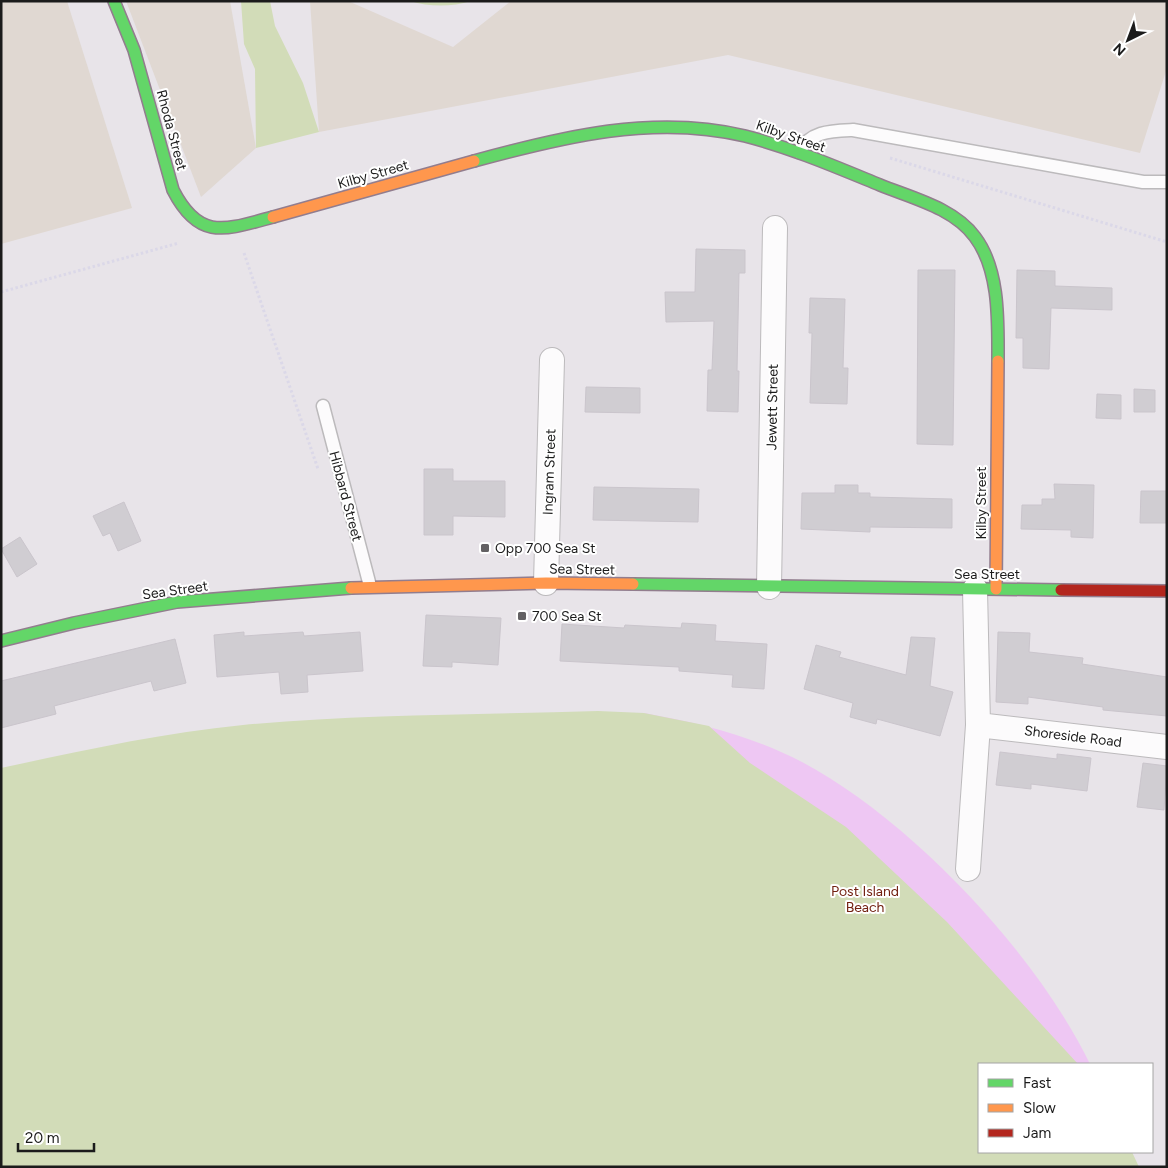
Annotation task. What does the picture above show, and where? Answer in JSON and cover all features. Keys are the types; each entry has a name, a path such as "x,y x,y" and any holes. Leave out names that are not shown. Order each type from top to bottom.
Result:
{"street":[{"name":"Rhoda Street","path":"114,1 134,50 173,190 181,207 200,225 212,229 236,227"},
{"name":"Kilby Street","path":"236,227 524,147 594,132 695,128 768,140 957,220 972,232 983,249 995,296 996,322 986,589"},
{"name":"Jewett Street","path":"769,587 775,228"},
{"name":"Ingram Street","path":"546,583 552,360"},
{"name":"Sea Street","path":"1,641 74,623 178,602 370,586 546,583 1167,592"},
{"path":"968,869 986,589"},
{"name":"Shoreside Road","path":"978,725 1167,747"}],"lane":[{"path":"798,152 806,141 818,134 853,130 1143,182 1167,182"},
{"name":"Hibbard Street","path":"323,406 370,586"}],"path":[{"path":"889,158 1167,242"},
{"path":"1,292 180,243"},
{"path":"250,275 319,475"}],"shaded area":[{"path":"1,1 67,1 132,208 1,244"},
{"path":"126,1 230,1 256,148 201,197"},
{"path":"241,1 270,1 275,26 303,83 319,132 256,148 255,69 244,44"},
{"path":"310,1 348,1 453,47 511,1 1167,1 1167,68 1140,153 728,55 319,132"},
{"path":"410,1 471,1 440,5"},
{"path":"598,711 644,713 709,726 750,763 846,827 947,922 1077,1063 978,1063 978,1153 1132,1153 1139,1167 1,1167 1,768 91,749 212,728 287,721"}],"sand":[{"path":"644,713 685,721 725,732 783,753 802,762 843,787 885,818 927,854 967,893 1004,935 1038,978 1067,1022 1089,1063 978,1063"}],"building":[{"path":"696,249 745,250 745,273 739,273 738,412 707,411 708,370 712,370 714,321 666,322 665,292 695,292"},
{"path":"918,270 955,270 953,445 917,444"},
{"path":"1017,270 1055,271 1055,286 1112,288 1112,310 1051,308 1049,369 1023,368 1023,338 1016,338"},
{"path":"810,298 845,299 843,368 848,368 847,404 810,403 812,333 809,333"},
{"path":"586,387 640,388 640,413 585,412"},
{"path":"1134,389 1155,390 1155,412 1134,412"},
{"path":"1097,394 1121,395 1121,419 1096,418"},
{"path":"424,469 453,469 453,481 505,481 505,517 453,516 453,535 424,535"},
{"path":"1054,484 1094,485 1093,538 1071,537 1071,530 1021,529 1022,505 1042,505 1042,499 1055,499"},
{"path":"835,485 858,485 858,493 870,493 870,497 952,499 952,528 870,527 870,532 801,529 802,493 835,493"},
{"path":"594,487 699,489 698,522 593,520"},
{"path":"1141,491 1167,491 1167,523 1140,523"},
{"path":"124,502 141,541 118,551 110,533 103,536 93,516"},
{"path":"20,537 37,564 17,577 1,549"},
{"path":"426,615 501,618 498,665 452,662 452,667 423,666"},
{"path":"682,623 716,625 715,641 767,644 764,689 732,687 733,675 679,671 679,667 560,661 562,624 624,628 625,625 681,628"},
{"path":"244,632 244,636 303,632 304,636 360,632 363,671 307,675 308,692 281,694 279,672 217,677 214,635"},
{"path":"998,632 1030,633 1029,652 1083,658 1082,664 1167,677 1167,716 1103,710 1103,707 1028,697 1028,704 996,702"},
{"path":"911,637 935,638 930,686 953,692 940,736 877,719 876,724 850,717 853,703 804,689 816,645 841,652 839,657 906,675"},
{"path":"175,639 186,683 154,691 151,681 54,706 56,714 1,728 1,681"},
{"path":"1000,752 1057,759 1057,754 1091,758 1087,791 1031,784 1031,789 996,785"},
{"path":"1143,763 1167,766 1164,810 1137,807"}],"traffic: fast":[{"path":"114,1 134,50 173,190 183,206 193,218 215,228 227,228 273,217"},
{"path":"474,161 541,144 608,131 677,127 745,136 814,158 932,205 956,218 966,227 983,250 993,280 997,313 998,361"},
{"path":"633,584 1061,590"},
{"path":"1,641 74,623 177,602 351,588"}],"traffic: slow":[{"path":"273,217 474,161"},
{"path":"996,589 998,361"},
{"path":"351,588 546,583 633,584"}],"traffic: jam":[{"path":"1061,590 1167,591"}],"place":[{"name":"Opp 700 Sea St","path":"485,548"},
{"name":"700 Sea St","path":"522,616"}],"park label":[{"name":"Post Island Beach","path":"865,900"}]}
